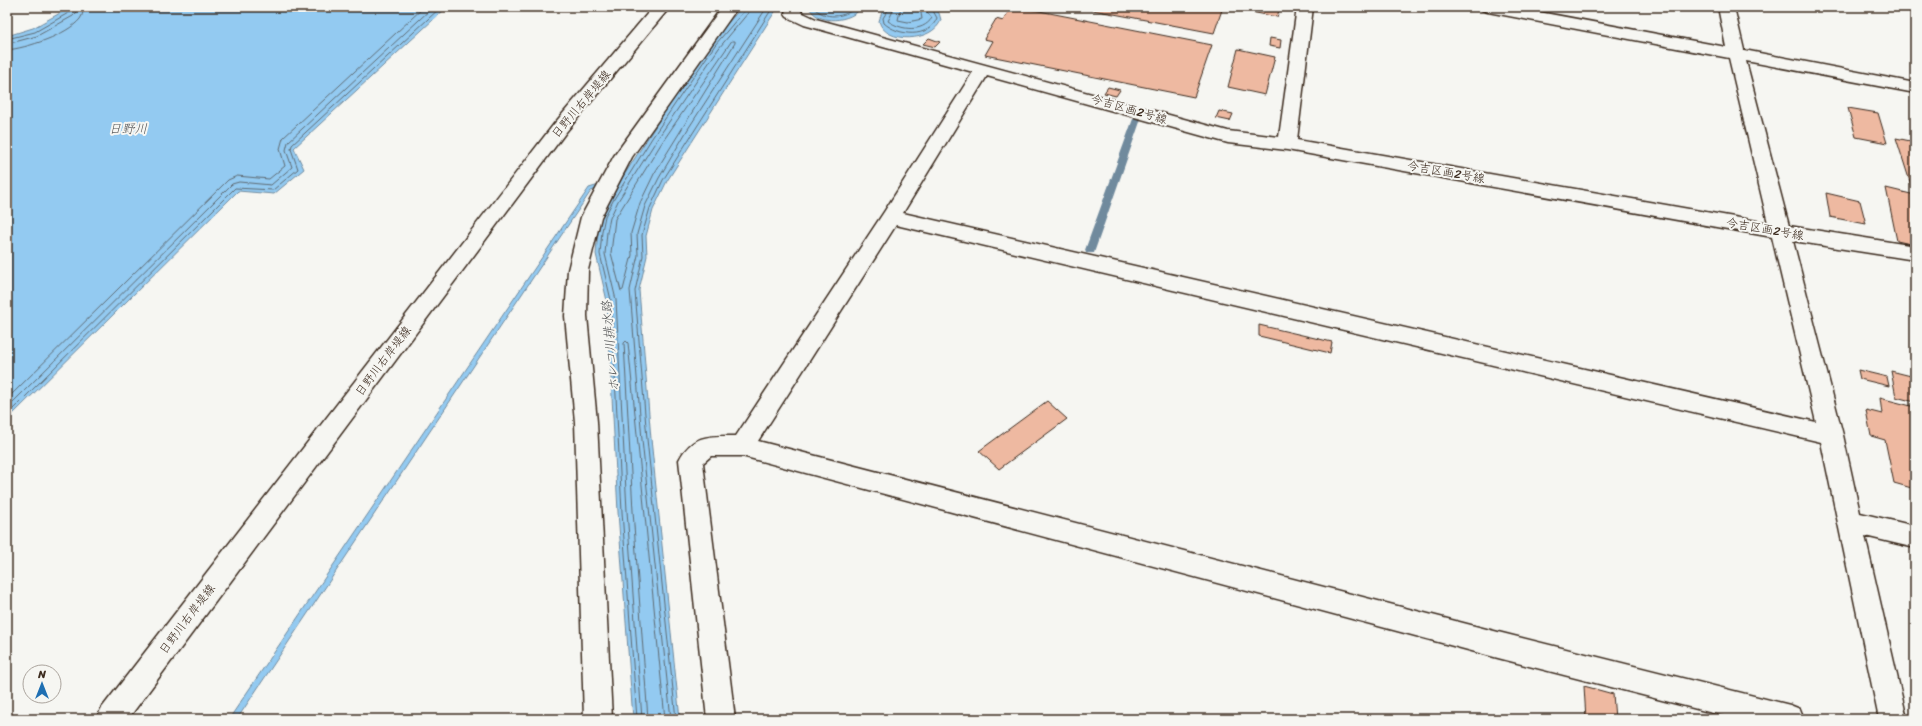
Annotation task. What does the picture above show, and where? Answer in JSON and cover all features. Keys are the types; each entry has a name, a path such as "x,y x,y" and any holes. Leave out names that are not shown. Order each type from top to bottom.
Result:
{"street":[{"name":"日野川右岸堤線","path":"111,719 560,128 662,7"},
{"path":"598,719 586,422 576,316 578,270 591,217 623,156 668,90 730,7"},
{"name":"今吉区画2号線","path":"794,7 793,14 810,22 1228,137 1287,144 1780,232 1915,253"},
{"path":"1287,144 1305,7"},
{"path":"1488,7 1915,88"},
{"path":"1726,7 1736,54 1830,435 1893,719"},
{"path":"742,446 891,217 982,69"},
{"path":"891,217 1830,435"},
{"path":"721,719 691,460 706,446 742,446 1475,639 1790,719"},
{"path":"1850,521 1915,537"}],"water":[{"name":"日野川","path":"71,7 447,7 294,148 304,169 274,194 238,191 7,420 7,36 33,28"},
{"name":"ホレコ川排水路","path":"742,7 778,7 667,181 653,210 646,236 647,256 639,290 651,439 680,719 633,719 618,512 607,301 596,254 598,230 601,215 610,197 649,136 711,42"},
{"path":"809,7 862,7 851,16 835,20 819,17 813,13"},
{"path":"889,7 932,7 939,13 941,20 929,33 909,38 899,37 890,34 883,29 879,21 882,12"},
{"path":"599,185 599,188 591,191 237,719 229,719 589,188"}],"building":[{"path":"1011,7 1019,7 1212,45 1194,97 985,55 993,41 984,39 996,19 1003,21"},
{"path":"1077,7 1223,7 1214,33"},
{"path":"1252,7 1280,7 1277,17 1251,12"},
{"path":"929,38 940,42 935,47 923,44"},
{"path":"1270,38 1281,40 1280,48 1269,46"},
{"path":"1238,49 1275,57 1265,95 1228,87"},
{"path":"1108,87 1120,90 1116,96 1104,93"},
{"path":"1848,108 1878,113 1887,143 1856,137"},
{"path":"1219,111 1233,114 1230,121 1216,118"},
{"path":"1896,138 1915,142 1915,185 1911,185"},
{"path":"1886,188 1915,195 1915,245 1897,241"},
{"path":"1826,193 1860,201 1866,224 1830,217"},
{"path":"1259,325 1332,342 1330,353 1259,336"},
{"path":"1858,370 1887,377 1889,386 1860,379"},
{"path":"1891,371 1915,377 1915,402 1896,397"},
{"path":"1880,398 1915,407 1915,489 1894,483 1885,440 1871,436 1866,410 1882,414"},
{"path":"1047,401 1067,419 999,469 979,451"},
{"path":"1584,686 1613,694 1615,719 1586,719"}],"waterway":[{"path":"1090,250 1137,119"}]}
